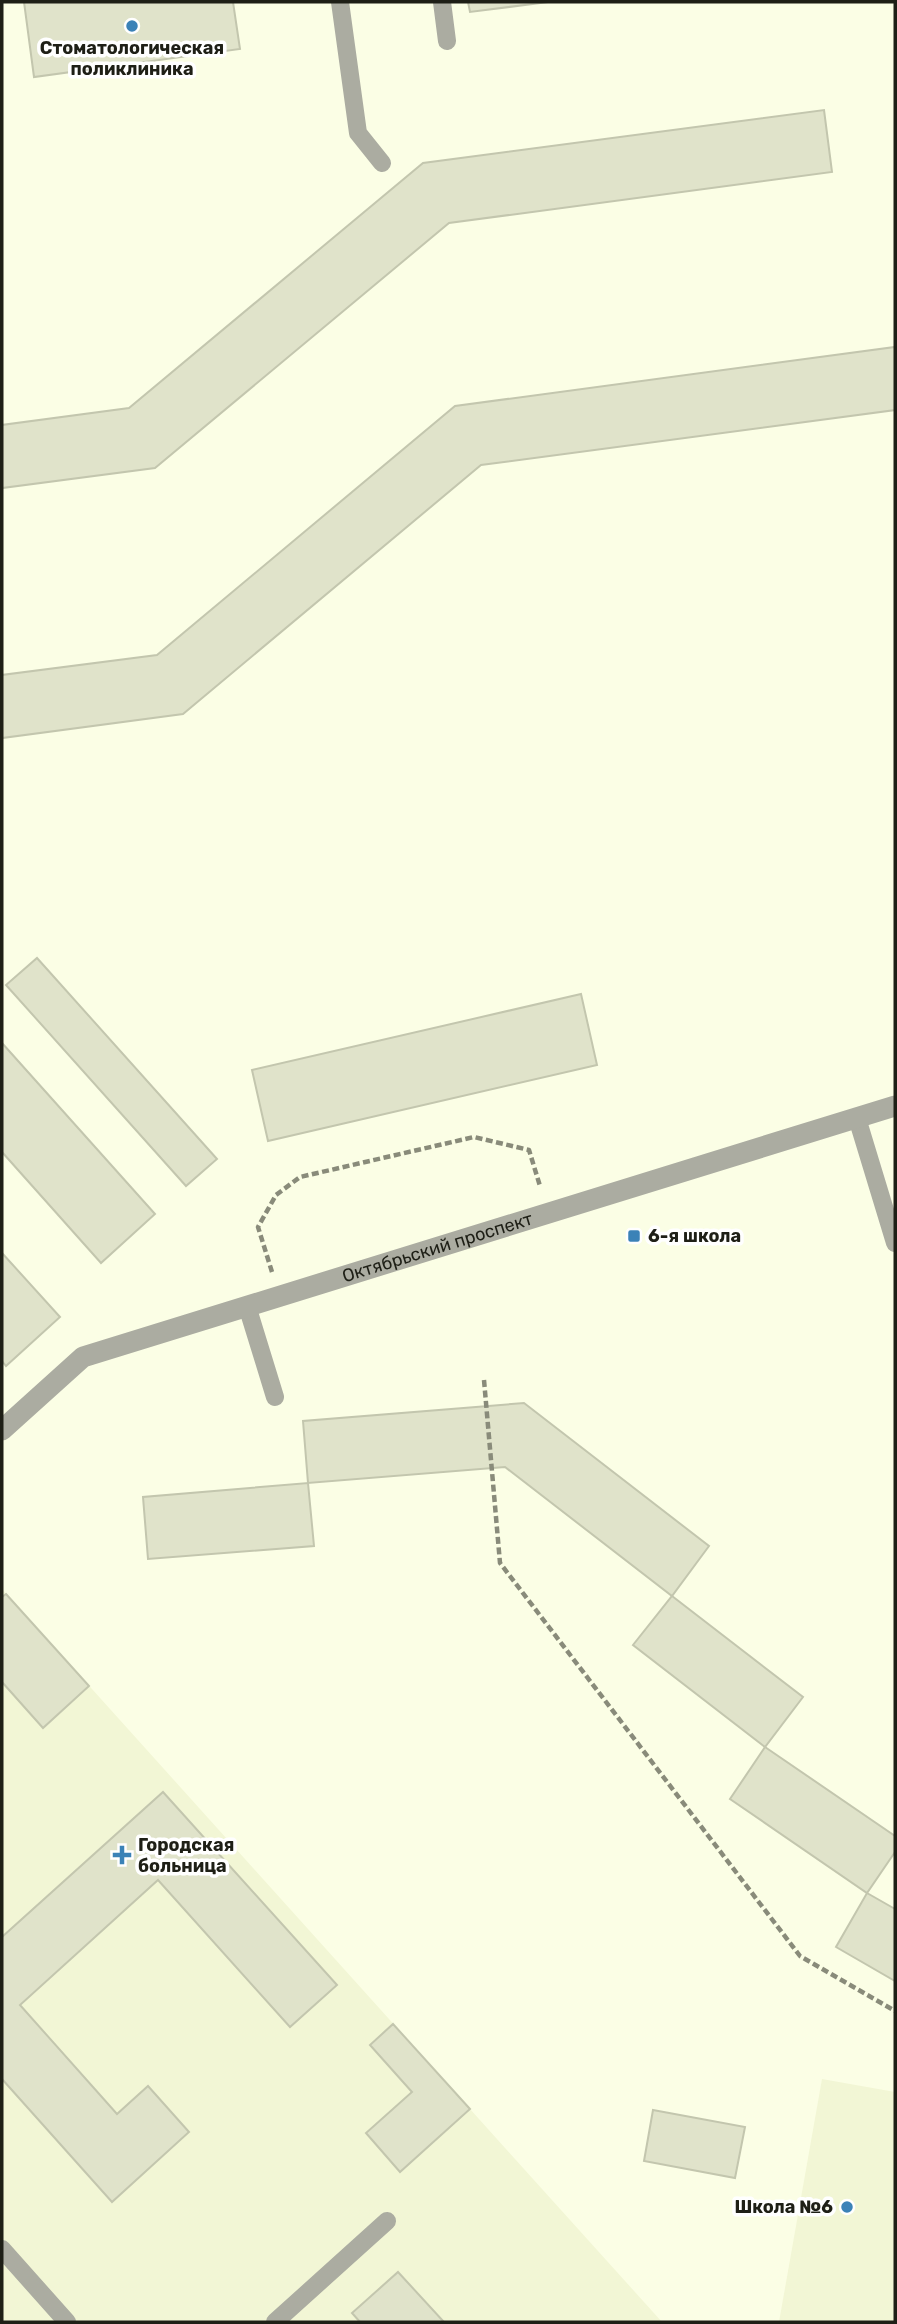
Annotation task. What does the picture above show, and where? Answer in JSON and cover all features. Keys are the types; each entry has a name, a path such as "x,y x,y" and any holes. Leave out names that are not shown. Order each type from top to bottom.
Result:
{"street":[{"name":"Октябрьский проспект","path":"2,1430 83,1357 895,1106"}],"lane":[{"path":"340,2 358,134 382,163"},
{"path":"442,2 447,41"},
{"path":"857,1118 895,1242"},
{"path":"247,1306 275,1397"},
{"path":"275,2322 387,2221"},
{"path":"2,2249 67,2322"}],"path":[{"path":"279,1296 258,1227 276,1195 300,1177 474,1136 529,1150 548,1213"},
{"path":"484,1380 500,1563 800,1956 895,2011"}],"shaded area":[{"name":"Городская больница","path":"2,1589 470,2109 662,2322 2,2322"},
{"name":"Школа №6","path":"822,2079 895,2092 895,2322 779,2322"}],"building":[{"name":"Стоматологическая поликлиника","path":"24,2 233,2 240,49 34,77"},
{"path":"468,2 548,2 470,12"},
{"path":"824,110 832,172 449,223 155,468 2,488 2,425 129,408 423,163"},
{"path":"895,347 895,410 481,465 183,714 2,738 2,675 157,655 455,406"},
{"path":"37,958 217,1159 186,1186 6,985"},
{"path":"581,994 597,1065 268,1141 252,1070"},
{"path":"2,1043 155,1214 101,1263 2,1152"},
{"path":"2,1253 60,1317 6,1366 2,1361"},
{"path":"524,1403 709,1546 672,1596 505,1467 308,1483 303,1421"},
{"path":"308,1483 314,1546 148,1559 143,1497"},
{"path":"6,1594 89,1686 43,1728 2,1682 2,1597"},
{"path":"672,1596 803,1697 765,1747 633,1645"},
{"path":"765,1747 895,1836 895,1852 867,1893 730,1799"},
{"path":"163,1792 337,1985 290,2027 158,1880 20,2005 117,2114 148,2086 189,2132 112,2202 2,2079 2,1937"},
{"path":"867,1893 895,1909 895,1981 836,1947"},
{"path":"393,2024 470,2109 400,2172 366,2133 412,2092 370,2045"},
{"path":"653,2110 745,2127 735,2178 644,2161"},
{"path":"398,2272 444,2322 360,2322 352,2313"}],"place":[{"name":"Стоматологическая поликлиника","path":"132,26"},
{"name":"6-я школа","path":"634,1236"},
{"name":"Городская больница","path":"122,1855"},
{"name":"Школа №6","path":"847,2207"}]}
